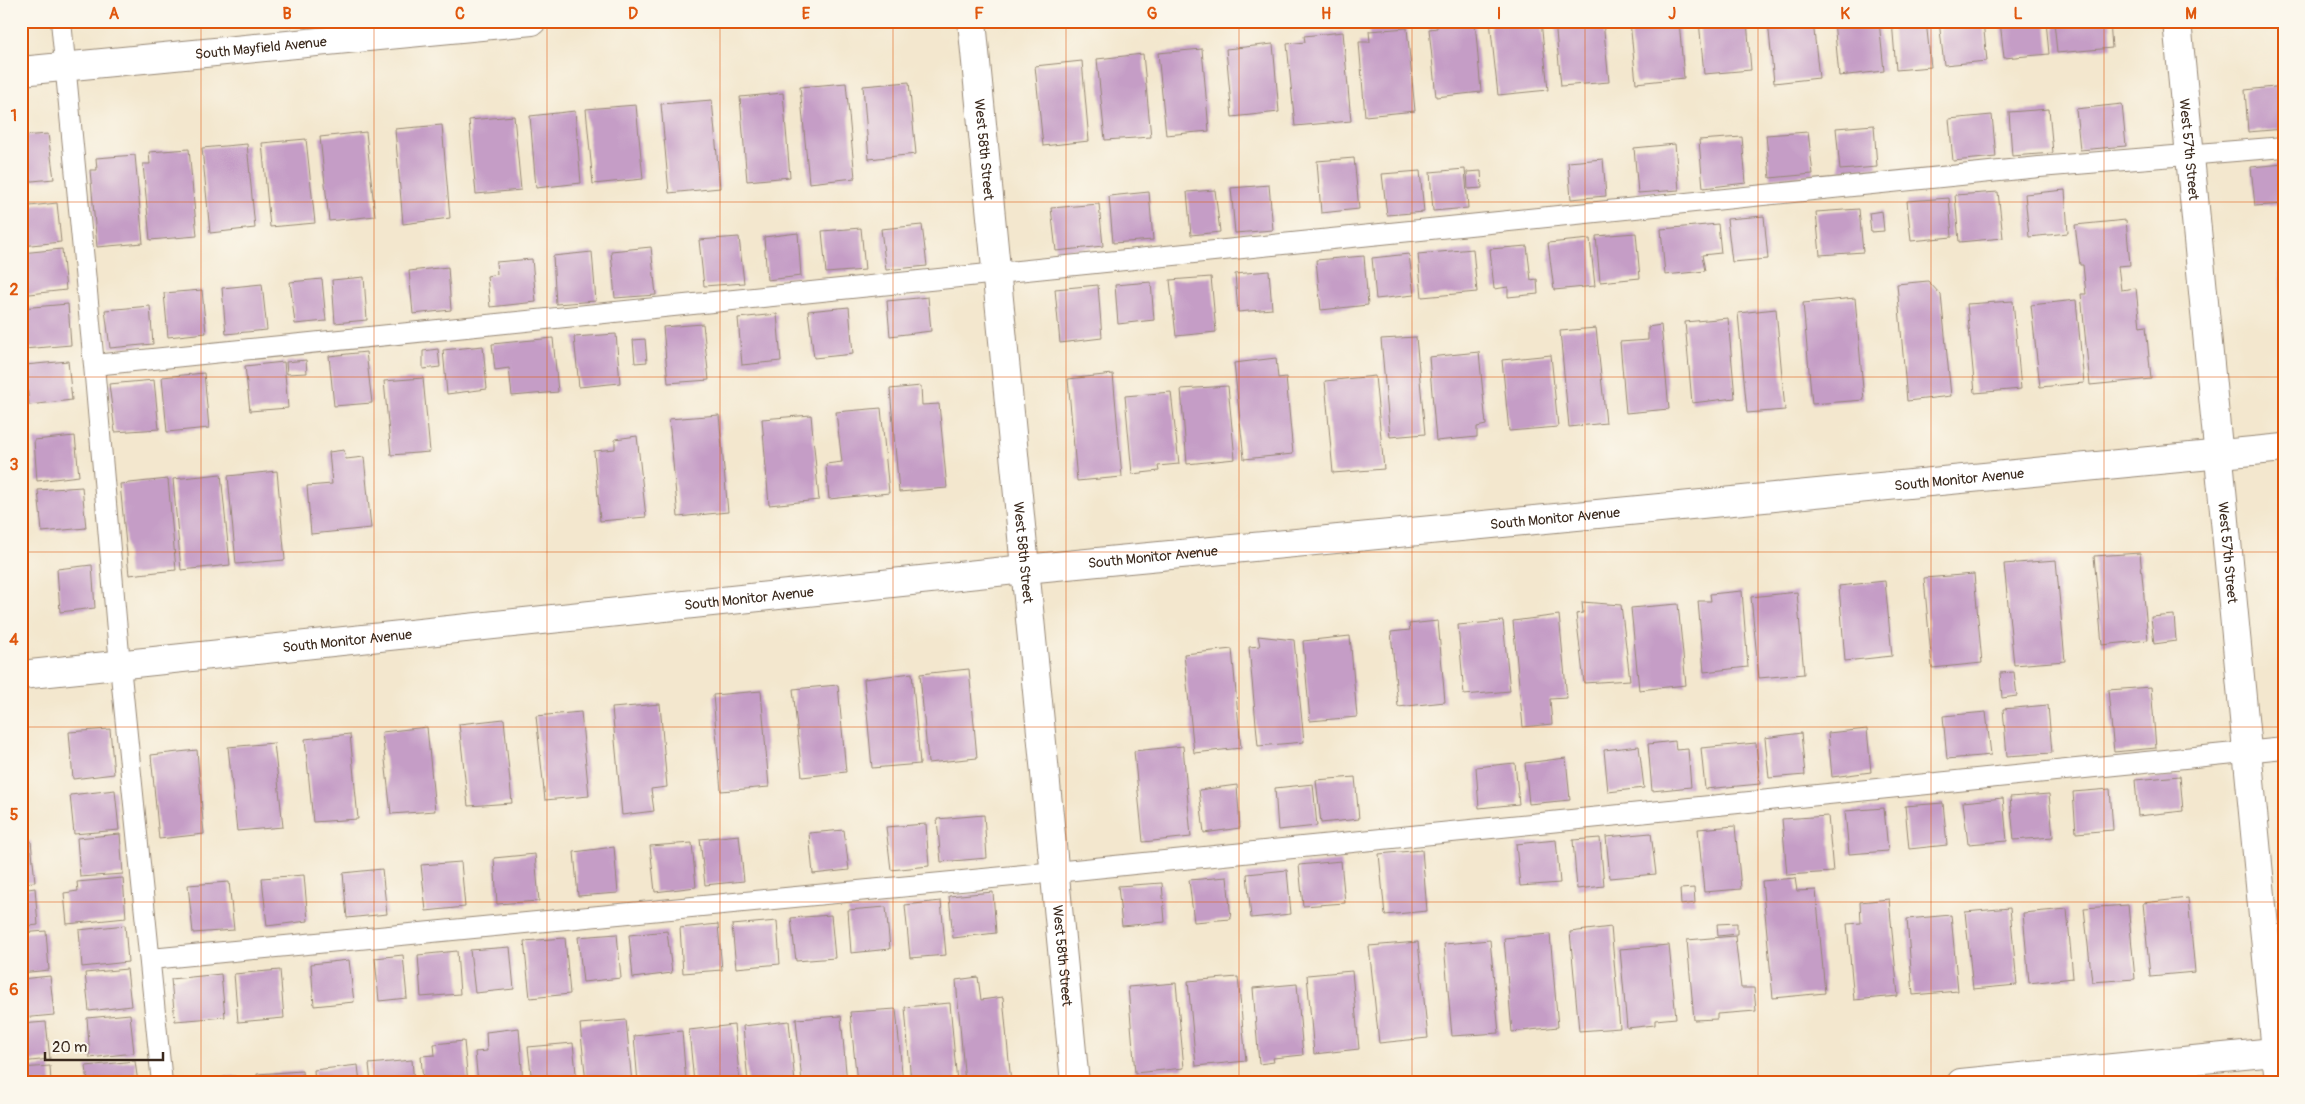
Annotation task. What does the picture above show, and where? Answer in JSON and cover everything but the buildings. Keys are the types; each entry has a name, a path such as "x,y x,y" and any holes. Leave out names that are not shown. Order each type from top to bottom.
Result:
{"street":[{"name":"South Mayfield Avenue","path":"21,71 532,21"},
{"name":"West 58th Street","path":"972,21 1075,1083"},
{"name":"West 57th Street","path":"2177,21 2248,751 2280,1051 2279,1083"},
{"name":"South Monitor Avenue","path":"21,675 1025,569 2284,448"},
{"path":"1961,1083 2280,1051"}],"lane":[{"path":"61,21 120,665 162,1083"},
{"path":"94,365 2039,167 2284,147"},
{"path":"151,959 1055,872 2284,748"}]}
